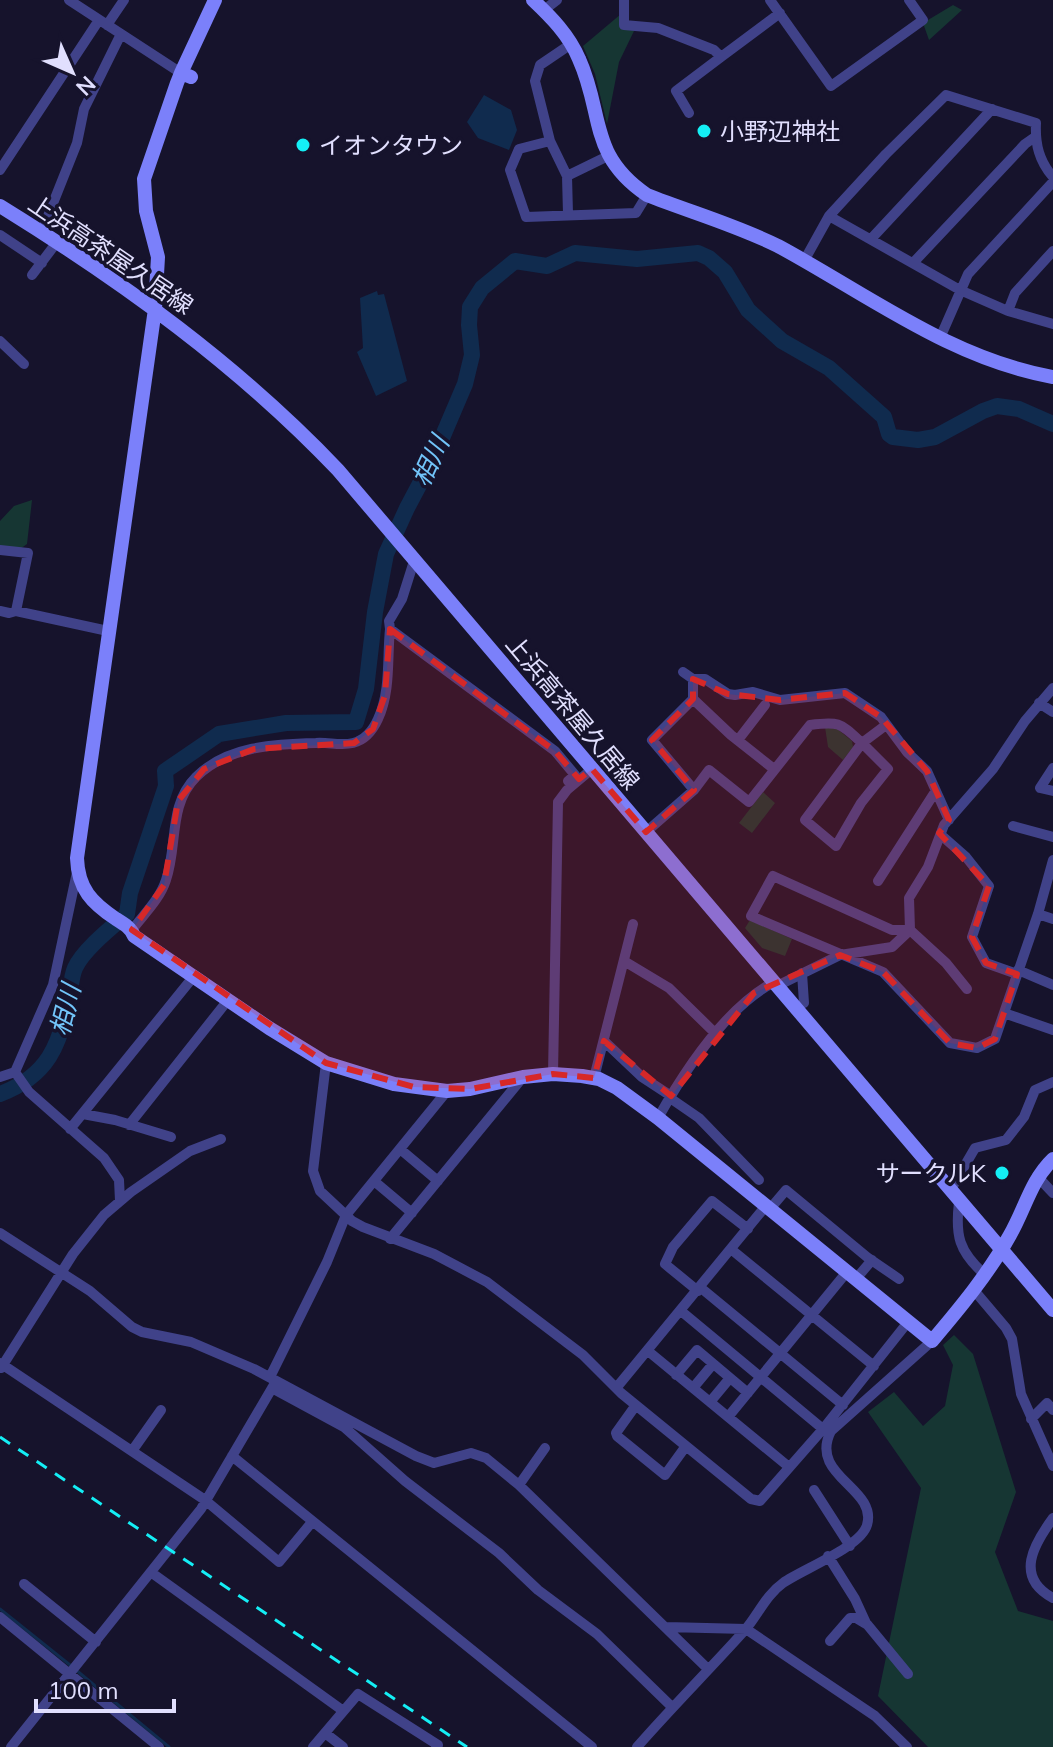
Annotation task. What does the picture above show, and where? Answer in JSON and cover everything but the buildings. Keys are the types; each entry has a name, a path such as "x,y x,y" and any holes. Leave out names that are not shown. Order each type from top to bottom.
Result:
{"street":[{"path":"69,0 186,75"},
{"path":"0,170 103,22 124,0"},
{"path":"0,1077 15,1072 57,972 77,869 155,309 158,257 146,211 144,179 215,0"},
{"path":"538,5 557,0"},
{"path":"624,0 624,25 658,28 714,50 721,57"},
{"path":"770,0 831,86 923,20 909,0"},
{"path":"538,5 559,26 583,69 599,134 608,156 626,178 647,195 766,240 940,338 1000,364 1053,377"},
{"path":"689,113 676,91 780,13"},
{"path":"42,231 77,145 84,109 121,34"},
{"path":"568,214 567,176 550,141 535,81 540,65 571,44"},
{"path":"804,261 829,216 946,95 1036,123 1035,137 1042,162 1053,180 968,274 940,338"},
{"path":"871,239 992,109"},
{"path":"913,263 1035,137"},
{"path":"550,141 519,149 510,170 526,217 636,213 647,195"},
{"path":"567,176 608,156"},
{"name":"上浜高茶屋久居線","path":"0,206 42,231 155,309 259,392 307,437 410,552 1053,1310"},
{"path":"829,216 960,290 1008,311 1053,324"},
{"path":"0,235 42,263"},
{"path":"32,275 57,242"},
{"path":"1008,311 1015,293 1053,251"},
{"path":"0,341 24,364"},
{"path":"0,550 28,553 16,611"},
{"path":"130,929 164,885 170,865 178,801 204,769 229,754 254,749 354,743 373,729 385,695 389,621 402,599 410,552"},
{"path":"0,611 16,611 108,631"},
{"path":"390,629 555,751 575,775 557,791 554,797 558,802"},
{"path":"683,672 693,679 705,679 728,694 753,692 780,700 842,693 877,714 907,752 927,771 949,820"},
{"path":"693,679 693,699 652,740 694,790"},
{"path":"658,1118 716,1034 747,999 840,955 892,947 910,930 909,898 928,867 949,820 993,769 1053,688"},
{"path":"693,699 774,769"},
{"path":"1039,703 1053,712"},
{"path":"738,740 765,705"},
{"path":"646,832 694,790 709,770 749,802 810,725 833,722 846,729 862,743 888,769 861,803 836,846 805,820 862,743 886,725"},
{"path":"1053,768 1040,788 1053,791"},
{"path":"553,1074 558,802 592,769"},
{"path":"878,881 935,792"},
{"path":"1013,826 1053,837"},
{"path":"941,835 966,857 989,886 972,937 986,963 1053,985"},
{"path":"967,989 946,963 910,930 892,930 773,876 751,916 883,972 950,1043 977,1048 995,1039 1051,876 1053,860"},
{"path":"77,869 87,896 130,929 134,936 326,1063 394,1084 447,1091 553,1074 594,1078 617,1088 932,1341"},
{"path":"1038,914 1053,919"},
{"path":"594,1078 633,924"},
{"path":"624,961 669,988 716,1034"},
{"path":"802,973 804,1003"},
{"path":"70,1129 194,976"},
{"path":"129,1125 228,1000"},
{"path":"1004,1013 1053,1030"},
{"path":"604,1041 642,1077 699,1118 759,1180"},
{"path":"326,1063 313,1171 320,1191 363,1227 434,1254 487,1282 583,1355 636,1405 751,1499 760,1501 827,1430 932,1341 1001,1251 1024,1209 1037,1176 1053,1159"},
{"path":"15,1072 29,1092 104,1158 121,1190 120,1201"},
{"path":"390,1239 523,1077"},
{"path":"984,1274 966,1256 960,1244 954,1197 975,1148 1006,1140 1024,1117 1035,1090 1053,1082"},
{"path":"11,1747 201,1509 273,1382 346,1215 447,1091"},
{"path":"83,1114 171,1137"},
{"path":"221,1139 190,1151 120,1201 93,1227 1,1366 205,1500 279,1562 312,1522"},
{"path":"400,1149 438,1181"},
{"path":"1037,1176 1053,1193"},
{"path":"374,1181 412,1213"},
{"path":"617,1387 785,1189 899,1279"},
{"path":"748,1229 712,1201 673,1247 665,1264 843,1405"},
{"path":"0,1233 90,1291 142,1332 191,1342 434,1463 471,1453 486,1458 519,1485 708,1669"},
{"path":"732,1250 874,1366"},
{"path":"728,1417 812,1315 872,1260"},
{"path":"973,1289 1012,1339 1018,1381 1031,1419 1053,1466"},
{"path":"681,1311 827,1430"},
{"path":"637,1747 746,1629 775,1589 850,1546 865,1531 867,1514 860,1500 826,1457 827,1430 908,1322"},
{"path":"676,1375 697,1350 748,1393"},
{"path":"648,1351 789,1467"},
{"path":"693,1388 713,1364"},
{"path":"710,1402 730,1378"},
{"path":"273,1382 344,1427 405,1481 499,1553 538,1590 597,1634 672,1707"},
{"path":"1031,1419 1047,1403 1053,1410"},
{"path":"636,1405 616,1433 617,1436 665,1475 686,1446"},
{"path":"132,1451 161,1410"},
{"path":"519,1485 545,1448"},
{"path":"232,1456 592,1747"},
{"path":"814,1490 850,1546"},
{"path":"1053,1518 1036,1541 1031,1558 1031,1570 1037,1583 1053,1598"},
{"path":"828,1556 868,1625 908,1674"},
{"path":"152,1573 342,1710"},
{"path":"24,1584 96,1642"},
{"path":"0,1617 73,1671 159,1747"},
{"path":"830,1641 850,1618 868,1625"},
{"path":"666,1627 746,1629 855,1701 907,1747"},
{"path":"313,1747 358,1694 438,1745 436,1747"},
{"path":"325,1733 343,1747"}],"highlighted area":[{"path":"390,629 555,751 579,779 592,769 646,832 694,790 652,740 693,699 693,679 728,694 780,700 845,693 881,717 927,771 949,820 939,833 989,886 972,937 986,963 1017,974 995,1039 977,1048 950,1043 883,972 840,955 754,993 671,1096 604,1041 594,1078 553,1074 470,1089 414,1087 326,1063 132,930 164,885 178,801 204,769 254,749 354,743 373,729 385,695"}],"green space":[{"path":"953,5 962,10 929,40 923,23"},
{"path":"621,14 634,31 619,62 607,124 595,74 583,46"},
{"path":"32,500 27,544 20,549 0,546 0,521 14,506"},
{"path":"825,727 836,728 852,741 853,747 843,760 828,747"},
{"path":"763,792 775,803 752,833 739,823"},
{"path":"750,920 792,939 785,956 762,948 745,928"},
{"path":"954,1335 973,1354 1016,1492 995,1552 1018,1611 1053,1621 1053,1747 928,1747 878,1696 921,1488 868,1412 894,1392 923,1426 945,1406 953,1365 943,1345"}],"water":[{"path":"484,95 511,110 517,130 509,150 478,138 467,122"},
{"path":"377,291 378,295 384,294 407,381 376,396 357,352 363,348 360,298"}],"waterway":[{"name":"相川","path":"0,1094 30,1078 49,1057 61,1031 75,968 91,946 127,914 130,893 166,786 165,771 219,734 286,723 356,722 366,689 386,554 433,459 465,384 472,355 470,307 482,288 515,261 547,266 575,253 637,259 698,253 725,272 748,310 782,341 829,368 884,417 889,434 893,437 918,440 935,437 997,406 1019,409 1053,424"},
{"name":"相川","path":"0,1609 70,1665"},
{"name":"相川","path":"76,1670 169,1747"}],"railway":[{"path":"0,1437 467,1747"}],"place":[{"name":"小野辺神社","path":"704,131"},
{"name":"イオンタウン","path":"303,145"},
{"name":"サークルK","path":"1002,1173"}]}
